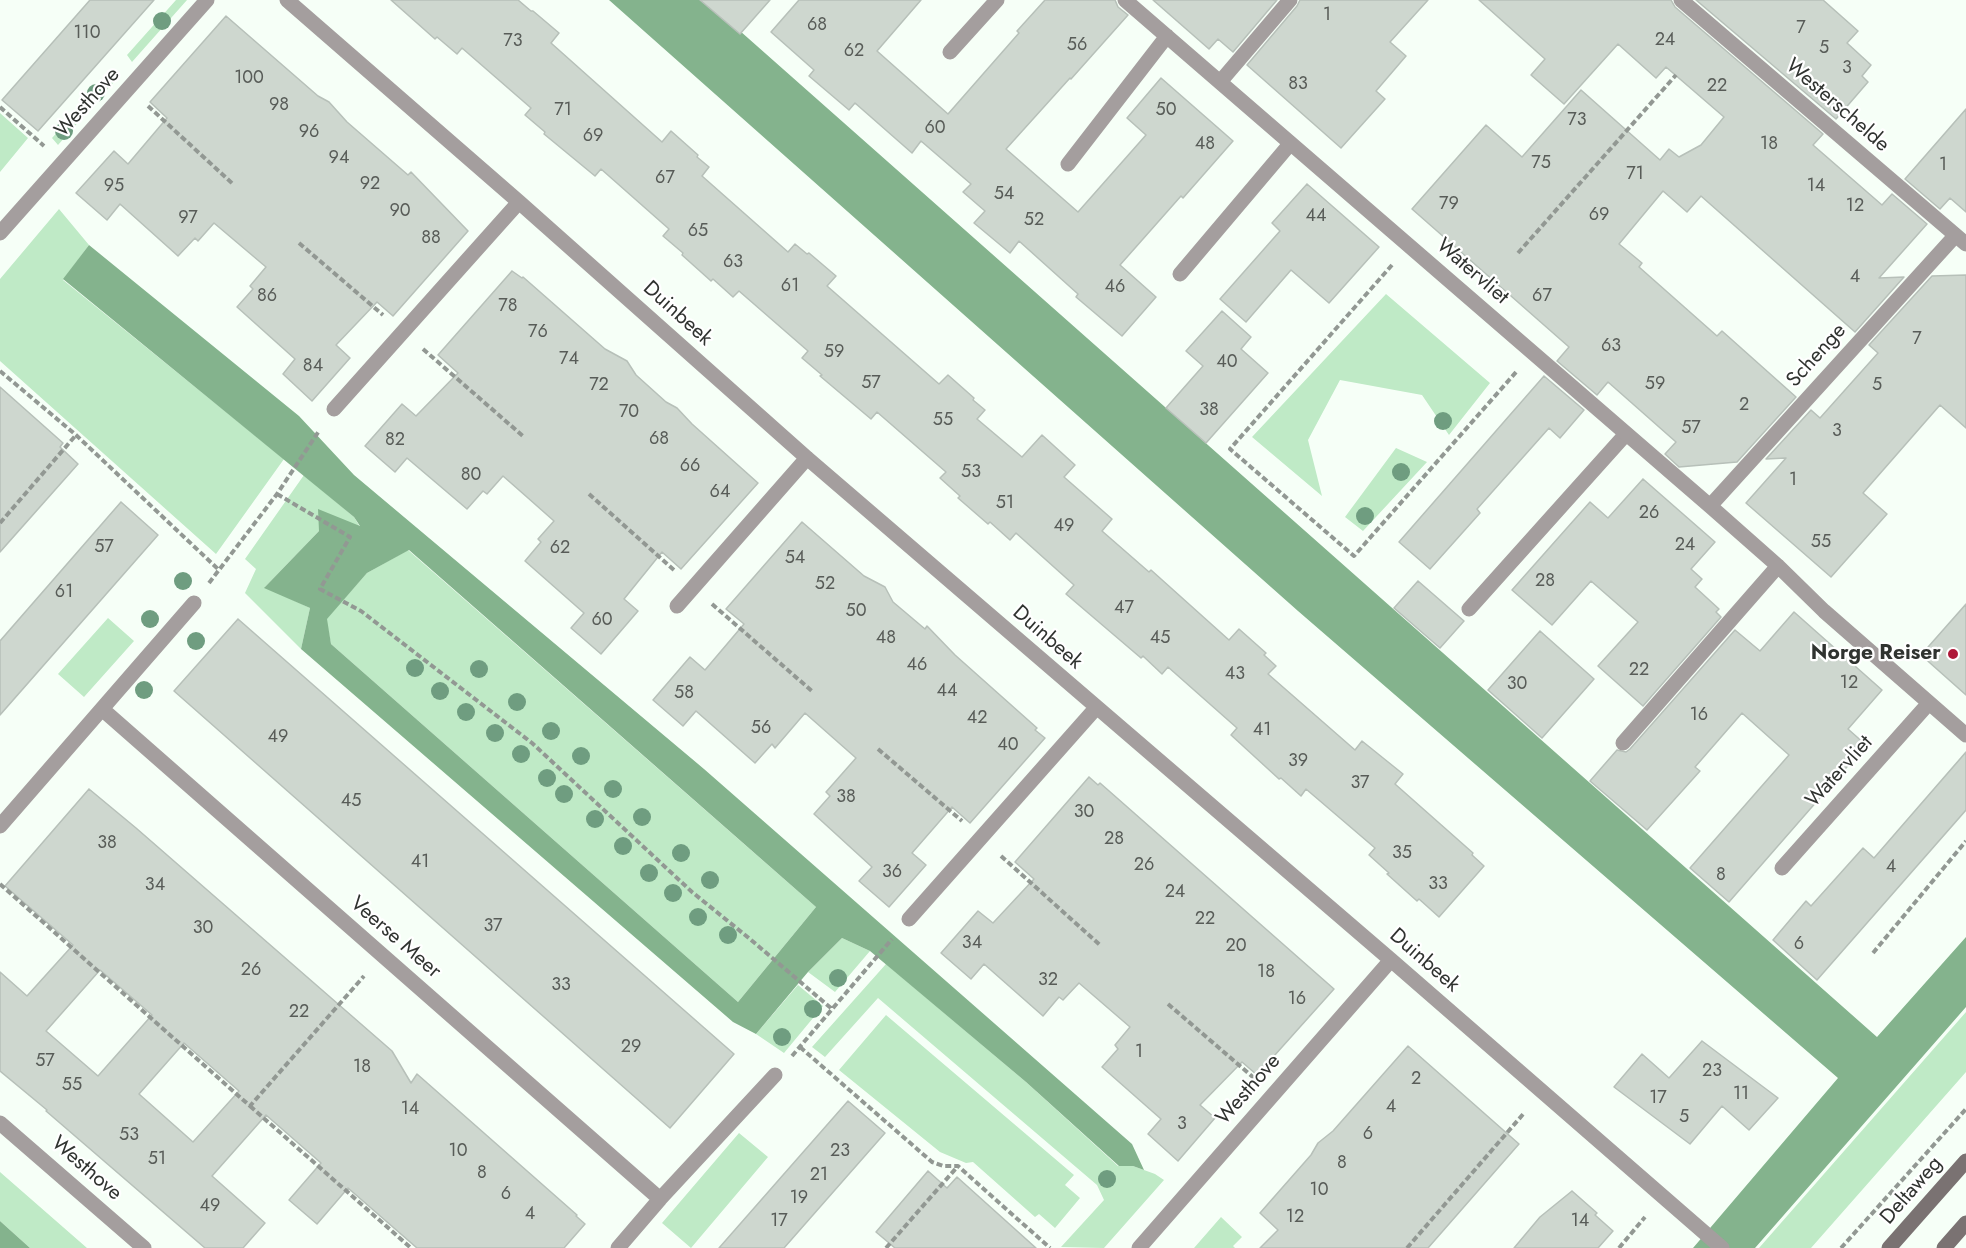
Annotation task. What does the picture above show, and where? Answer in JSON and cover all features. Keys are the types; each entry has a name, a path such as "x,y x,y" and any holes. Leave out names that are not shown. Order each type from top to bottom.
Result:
{"street":[{"name":"Westhove","path":"0,233 207,0"},
{"name":"Duinbeek","path":"287,0 807,458 1722,1248"},
{"path":"950,52 997,0"},
{"name":"Watervliet","path":"1125,0 1710,506 1778,566 1824,611 1966,735"},
{"path":"1220,82 1290,0"},
{"name":"Westerschelde","path":"1681,0 1961,240"},
{"path":"1068,164 1167,36"},
{"path":"1180,274 1290,144"},
{"path":"334,409 519,202"},
{"name":"Schenge","path":"1710,506 1961,240"},
{"path":"1469,609 1626,434"},
{"path":"677,606 807,458"},
{"path":"1623,743 1778,566"},
{"path":"0,826 194,603"},
{"name":"Watervliet","path":"1782,868 1929,703"},
{"path":"909,919 1096,708"},
{"name":"Veerse Meer","path":"102,709 660,1199"},
{"name":"Westhove","path":"1138,1248 1391,960"},
{"path":"618,1248 660,1199 776,1075"},
{"name":"Westhove","path":"0,1123 144,1248"},
{"name":"Deltaweg","path":"1889,1248 1966,1161"},
{"path":"1944,1248 1966,1223"}],"path":[{"path":"1518,253 1676,75"},
{"path":"129,88 234,185"},
{"path":"0,107 63,162"},
{"path":"1409,246 1230,449 1354,556 1533,353"},
{"path":"0,371 76,435 219,570"},
{"path":"228,558 276,494 334,409"},
{"path":"0,523 76,435"},
{"path":"276,494 350,537 320,589 361,611 532,743 692,892 832,1009"},
{"path":"1872,953 1966,841"},
{"path":"0,884 411,1248"},
{"path":"776,1075 909,919"},
{"path":"250,1106 382,955"},
{"path":"1168,1004 1273,1095"},
{"path":"800,1047 932,1162 943,1166 958,1166 1050,1248"},
{"path":"1407,1248 1543,1092"},
{"path":"1841,1248 1966,1109"},
{"path":"886,1248 958,1166"},
{"path":"1618,1248 1663,1196"}],"shaded area":[{"path":"176,0 187,0 132,62 127,55"},
{"path":"609,0 705,0 1877,1037 1966,937 1966,1007 1755,1248 1693,1248 1838,1078 1298,611"},
{"path":"114,70 120,75 58,145 52,138"},
{"path":"0,113 28,138 0,172"},
{"path":"59,209 89,245 63,280 284,459 216,554 0,361 0,279"},
{"path":"89,245 299,416 354,475 704,769 1132,1144 1144,1170 1133,1166 1119,1166 1026,1082 870,951 842,938 808,972 756,1034 733,1022 301,649 310,608 264,588 319,531 318,509 360,526 354,517 63,279","holes":["409,550 816,907 738,1002 331,644 327,619 367,573"]},
{"path":"1386,294 1490,383 1449,435 1422,395 1340,380 1308,440 1322,496 1252,437"},
{"path":"1396,448 1427,462 1363,531 1345,517"},
{"path":"304,475 354,517 360,527 319,531 265,587 310,608 301,649 245,593 256,569 245,559"},
{"path":"408,550 816,907 738,1002 331,644 326,619 367,573"},
{"path":"108,618 134,641 84,697 58,674"},
{"path":"842,938 870,951 835,992 808,972"},
{"path":"886,964 1026,1082 1118,1166 1133,1166 1164,1180 1104,1248 1061,1247 1104,1200 1097,1185 878,998 825,1057 812,1047"},
{"path":"798,985 823,1006 784,1053 756,1034"},
{"path":"1966,1012 1966,1072 1811,1248 1759,1248"},
{"path":"886,1015 1074,1175 1065,1185 1080,1198 1055,1228 1039,1214 1035,1217 973,1162 966,1163 940,1152 839,1070"},
{"path":"739,1133 768,1157 691,1248 662,1223"},
{"path":"0,1172 87,1248 30,1248 0,1221"},
{"path":"1221,1217 1242,1237 1233,1246 1235,1248 1194,1248"},
{"path":"0,1221 30,1248 0,1248"}],"building":[{"path":"90,0 154,0 38,131 2,100"},
{"path":"391,0 518,0 533,11 559,33 551,43 662,142 671,131 709,167 702,176 788,252 795,244 836,276 827,286 939,384 948,375 985,410 977,419 1022,457 1042,435 1075,465 1064,477 1112,519 1102,531 1149,572 1151,570 1229,640 1239,629 1266,653 1264,655 1276,666 1268,674 1355,750 1362,741 1403,774 1395,784 1473,853 1472,855 1484,866 1439,917 1419,899 1417,901 1369,855 1375,848 1306,789 1301,796 1281,778 1279,779 1231,735 1237,728 1168,667 1162,674 1066,594 1074,585 1016,533 1010,540 990,522 988,524 958,498 960,496 940,478 946,472 877,412 871,419 820,376 822,375 802,358 808,351 739,291 733,297 713,279 711,281 663,236 669,229 601,169 595,176 544,134 545,132 525,115 531,108 462,48 457,54 437,37 435,39"},
{"path":"700,0 770,0 740,34"},
{"path":"799,0 921,0 877,51 948,114 1045,0 1115,0 1118,7 1128,15 1006,149 1078,212 1146,135 1127,118 1161,78 1233,141 1120,265 1156,297 1122,336 1076,297 1078,294 1019,241 1010,253 974,223 985,211 963,192 971,184 921,141 912,153 855,103 849,110 809,76 814,70 771,32"},
{"path":"1153,0 1277,0 1233,52 1218,39 1209,49"},
{"path":"1300,0 1428,0 1390,42 1406,56 1376,91 1385,99 1341,148 1247,65"},
{"path":"1479,0 1671,0 1675,7 1823,134 1813,145 1882,205 1892,194 1927,224 1879,278 1904,277 1855,332 1701,196 1687,212 1663,191 1619,244 1642,263 1639,267 1717,336 1722,331 1796,397 1737,462 1679,467 1665,454 1676,442 1608,382 1597,395 1557,361 1569,347 1412,209 1486,125 1522,157 1581,90 1660,160 1669,149 1679,157 1701,145 1724,117 1666,67 1656,78 1618,44 1564,104 1531,75 1545,59"},
{"path":"1696,0 1823,0 1858,31 1847,43 1871,65 1862,76 1868,82 1836,119"},
{"path":"226,16 318,96 329,102 347,122 408,175 411,172 468,231 393,316 377,302 336,345 350,358 312,401 283,374 295,359 237,307 253,289 250,286 266,267 214,223 198,241 195,238 178,256 120,204 107,220 76,193 114,151 128,164 167,118 150,102"},
{"path":"1966,109 1966,212 1950,198 1940,209 1905,179"},
{"path":"1307,184 1379,247 1329,303 1291,270 1246,322 1220,299 1280,231 1272,223"},
{"path":"512,271 523,277 605,349 627,361 636,375 666,402 677,408 758,483 681,569 662,552 624,599 638,611 601,654 571,628 584,613 525,561 541,542 538,539 554,521 528,498 503,476 487,494 483,491 467,509 407,458 395,472 365,446 402,404 416,416 458,373 438,355"},
{"path":"1966,275 1966,428 1940,405 1863,493 1887,514 1831,577 1746,503 1786,458 1766,459 1811,410 1820,418 1878,353 1869,345 1932,276"},
{"path":"1222,311 1251,337 1241,349 1268,373 1206,443 1166,408 1203,366 1186,351"},
{"path":"1544,376 1584,410 1560,438 1549,428 1477,509 1480,513 1430,569 1399,542"},
{"path":"0,387 63,443 60,447 78,464 0,552"},
{"path":"1643,479 1715,542 1691,569 1702,579 1695,587 1719,609 1716,612 1721,617 1643,706 1598,666 1638,622 1591,581 1552,625 1512,590 1590,502 1608,518"},
{"path":"121,502 158,535 0,715 0,641"},
{"path":"802,522 864,576 885,587 893,602 925,629 927,626 1045,738 970,823 952,807 912,853 926,865 889,907 859,881 872,867 814,814 830,796 826,792 856,758 805,713 775,748 772,744 755,763 696,711 683,726 653,700 690,657 705,670 744,624 726,609"},
{"path":"1418,581 1464,621 1440,648 1394,608"},
{"path":"1966,604 1966,695 1921,655"},
{"path":"1794,612 1882,690 1848,729 1866,745 1729,902 1690,868 1789,755 1742,713 1695,767 1700,771 1647,830 1590,781 1617,750 1626,752 1630,749 1735,630 1760,651"},
{"path":"238,619 734,1054 670,1128 174,691"},
{"path":"1540,631 1594,679 1542,738 1488,690"},
{"path":"1966,752 1966,810 1817,980 1773,940 1806,901 1811,906 1863,848 1874,858"},
{"path":"1089,777 1098,785 1100,783 1334,989 1257,1075 1242,1062 1200,1105 1215,1118 1178,1161 1148,1134 1161,1119 1102,1067 1118,1049 1115,1045 1130,1027 1079,983 1063,1000 1059,997 1043,1016 984,964 971,979 941,953 978,911 993,923 1034,879 1015,862"},
{"path":"89,789 392,1051 411,1083 417,1074 585,1224 564,1248 417,1248 348,1188 317,1224 289,1200 321,1163 266,1115 212,1176 265,1223 243,1248 205,1248 0,1071 0,972 27,996 73,945 5,886","holes":["100,970 152,1015 98,1076 46,1031","184,1043 239,1091 193,1142 139,1094"]},
{"path":"1702,1041 1778,1098 1749,1130 1722,1106 1690,1144 1614,1087 1642,1054 1669,1078"},
{"path":"1408,1046 1519,1144 1428,1248 1260,1248 1278,1230 1260,1213 1311,1155 1318,1143 1333,1131"},
{"path":"848,1101 885,1133 784,1248 719,1248"},
{"path":"928,1171 947,1188 957,1177 1036,1248 895,1248 876,1232"},
{"path":"1572,1191 1613,1231 1598,1248 1514,1248 1540,1217"}],"place":[{"name":"Norge Reiser","path":"1953,654"}]}
